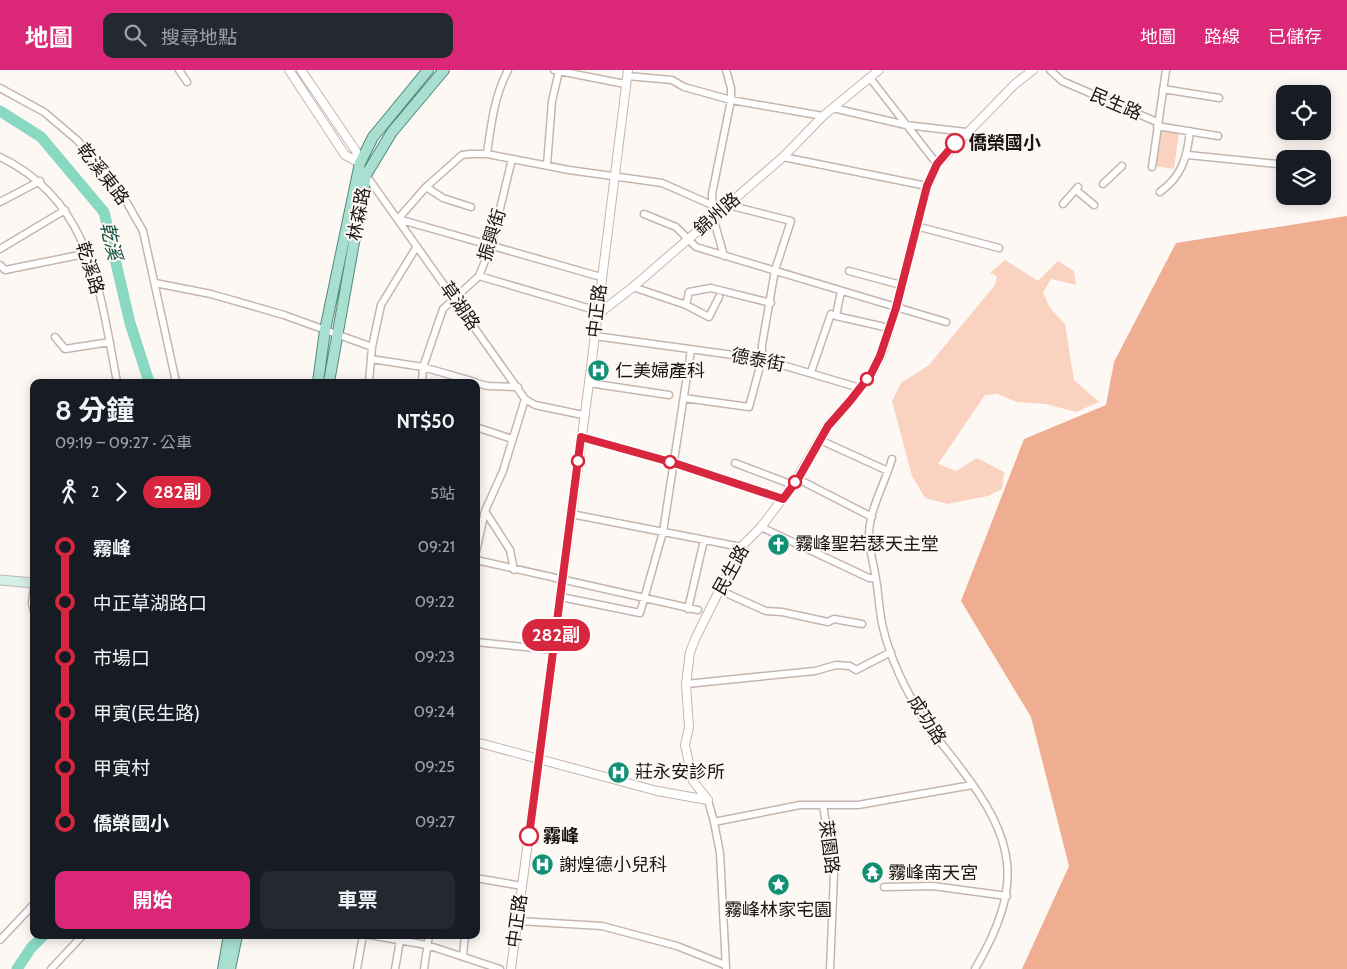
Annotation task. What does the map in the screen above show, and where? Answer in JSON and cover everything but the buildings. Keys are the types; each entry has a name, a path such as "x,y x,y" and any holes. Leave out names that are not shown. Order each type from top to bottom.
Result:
{"main road":[{"name":"林森路","path":"318,379 325,330 360,163 372,138 428,70"},
{"name":"林森路","path":"328,379 366,175 392,132 444,70"},
{"path":"0,580 30,584"},
{"path":"223,969 228,939"},
{"path":"230,969 236,939"}],"street":[{"path":"179,70 187,82"},
{"name":"草湖路","path":"289,70 345,156 360,163"},
{"name":"草湖路","path":"301,70 356,151 366,175 525,399"},
{"path":"487,154 499,86 508,70"},
{"path":"724,256 713,217 712,205 713,185 731,100 731,88 726,70"},
{"name":"錦州路","path":"598,313 633,287 728,205 783,157 823,116 879,70"},
{"name":"民生路","path":"726,967 723,890 714,822 708,800 693,781 685,745 689,727 686,684 690,652 740,548 761,527 796,482 828,426 860,388 880,356 896,308 927,186 937,164 966,132 1015,84 1033,70"},
{"name":"民生路","path":"1050,70 1062,81 1157,124 1218,136"},
{"path":"1152,167 1166,70"},
{"path":"547,165 556,71 672,80 684,87 731,100 823,116"},
{"name":"中正路","path":"510,969 561,597 601,277 616,177 627,77"},
{"path":"870,78 937,164"},
{"name":"乾溪東路","path":"0,88 44,112 77,140 119,189 143,231 175,379"},
{"path":"1163,89 1219,98"},
{"path":"833,108 906,125 966,132"},
{"path":"1160,192 1171,184 1180,172 1188,155 1190,131"},
{"path":"601,277 398,219 426,187 462,155 487,154 616,177 662,183 712,205"},
{"path":"1188,155 1276,164"},
{"name":"乾溪路","path":"0,157 40,181 65,210 89,253 110,342 116,379"},
{"path":"783,157 927,186"},
{"name":"振興街","path":"422,379 423,367 443,309 479,276 491,246 512,159"},
{"path":"1103,184 1122,166"},
{"path":"0,202 40,181"},
{"path":"426,187 443,198 471,207"},
{"path":"1063,204 1077,188 1094,205"},
{"path":"684,398 749,408 762,358 762,345 775,270 791,221 728,205"},
{"path":"0,249 65,210"},
{"path":"644,214 676,227 696,248 946,322"},
{"path":"916,226 999,248"},
{"path":"369,379 372,347 382,305 418,246"},
{"path":"0,266 5,270 89,253"},
{"path":"849,271 901,284"},
{"path":"479,276 598,313"},
{"path":"155,283 211,294 284,315 372,347"},
{"path":"633,287 686,306 709,317 719,297"},
{"path":"686,306 689,292 711,288 770,303"},
{"path":"836,316 841,291"},
{"path":"811,372 831,314 889,328"},
{"name":"德泰街","path":"595,336 762,358 860,388"},
{"path":"55,337 65,349 110,342"},
{"path":"561,597 640,613 646,598 663,532 691,350"},
{"path":"372,359 423,367 463,379"},
{"path":"589,382 669,395"},
{"path":"480,384 518,387"},
{"path":"480,534 485,511 503,471 525,399 535,405 584,415"},
{"path":"480,428 512,438"},
{"path":"581,437 674,463 783,499"},
{"path":"820,440 888,471"},
{"name":"成功路","path":"892,459 872,517 869,534 883,627 907,691 925,722 972,785 998,826 1005,844 1008,864 1007,896 992,938 975,969"},
{"path":"735,463 796,482 872,517"},
{"path":"485,511 510,550 514,570"},
{"path":"571,514 740,548"},
{"path":"761,527 869,578 876,578"},
{"path":"688,610 704,540"},
{"path":"480,561 646,598 688,610 698,610"},
{"path":"720,590 766,611 782,612 828,622 834,619 862,624"},
{"path":"480,642 553,650"},
{"path":"686,684 815,671 836,665 850,666 856,670 891,652"},
{"path":"480,743 657,791 708,800"},
{"path":"823,805 858,805 972,785"},
{"name":"萊園路","path":"714,822 800,805 823,805 834,874 830,969"},
{"path":"480,879 522,886"},
{"path":"884,887 933,886 1007,896"},
{"path":"0,940 30,908"},
{"path":"518,921 602,926 677,946 726,967"},
{"path":"51,969 78,939"},
{"path":"357,969 362,939"},
{"path":"395,969 401,939"},
{"path":"408,939 500,969"},
{"path":"424,969 428,939"},
{"path":"463,956 465,939"}],"shaded area":[{"path":"1160,130 1179,132 1174,169 1155,166"},
{"path":"1347,216 1347,969 1022,969 1069,866 1031,717 961,601 1024,439 1106,405 1114,362 1176,243"},
{"path":"1005,260 1038,281 1058,261 1074,271 1076,285 1051,279 1043,293 1050,308 1065,324 1074,380 1099,402 1076,412 1046,404 1017,402 997,394 985,395 938,464 956,471 977,458 1004,472 1002,489 988,496 947,504 925,498 912,476 892,401 901,383 929,365 995,285 997,276 990,273"}],"waterway":[{"name":"乾溪","path":"0,111 41,137 104,212 130,323 148,379"},
{"name":"乾溪","path":"17,969 31,948 40,939"}],"bus line":[{"name":"282副","path":"529,836 581,437 674,463 783,499 798,479 828,426 871,374 880,356 896,308 927,186 937,164 955,143"}],"place":[{"name":"僑榮國小","path":"955,143"},
{"name":"仁美婦產科","path":"599,371"},
{"name":"霧峰聖若瑟天主堂","path":"779,544"},
{"name":"莊永安診所","path":"619,772"},
{"name":"霧峰","path":"529,836"},
{"name":"謝煌德小兒科","path":"543,865"},
{"name":"霧峰南天宮","path":"872,873"},
{"name":"霧峰林家宅園","path":"778,885"}]}
